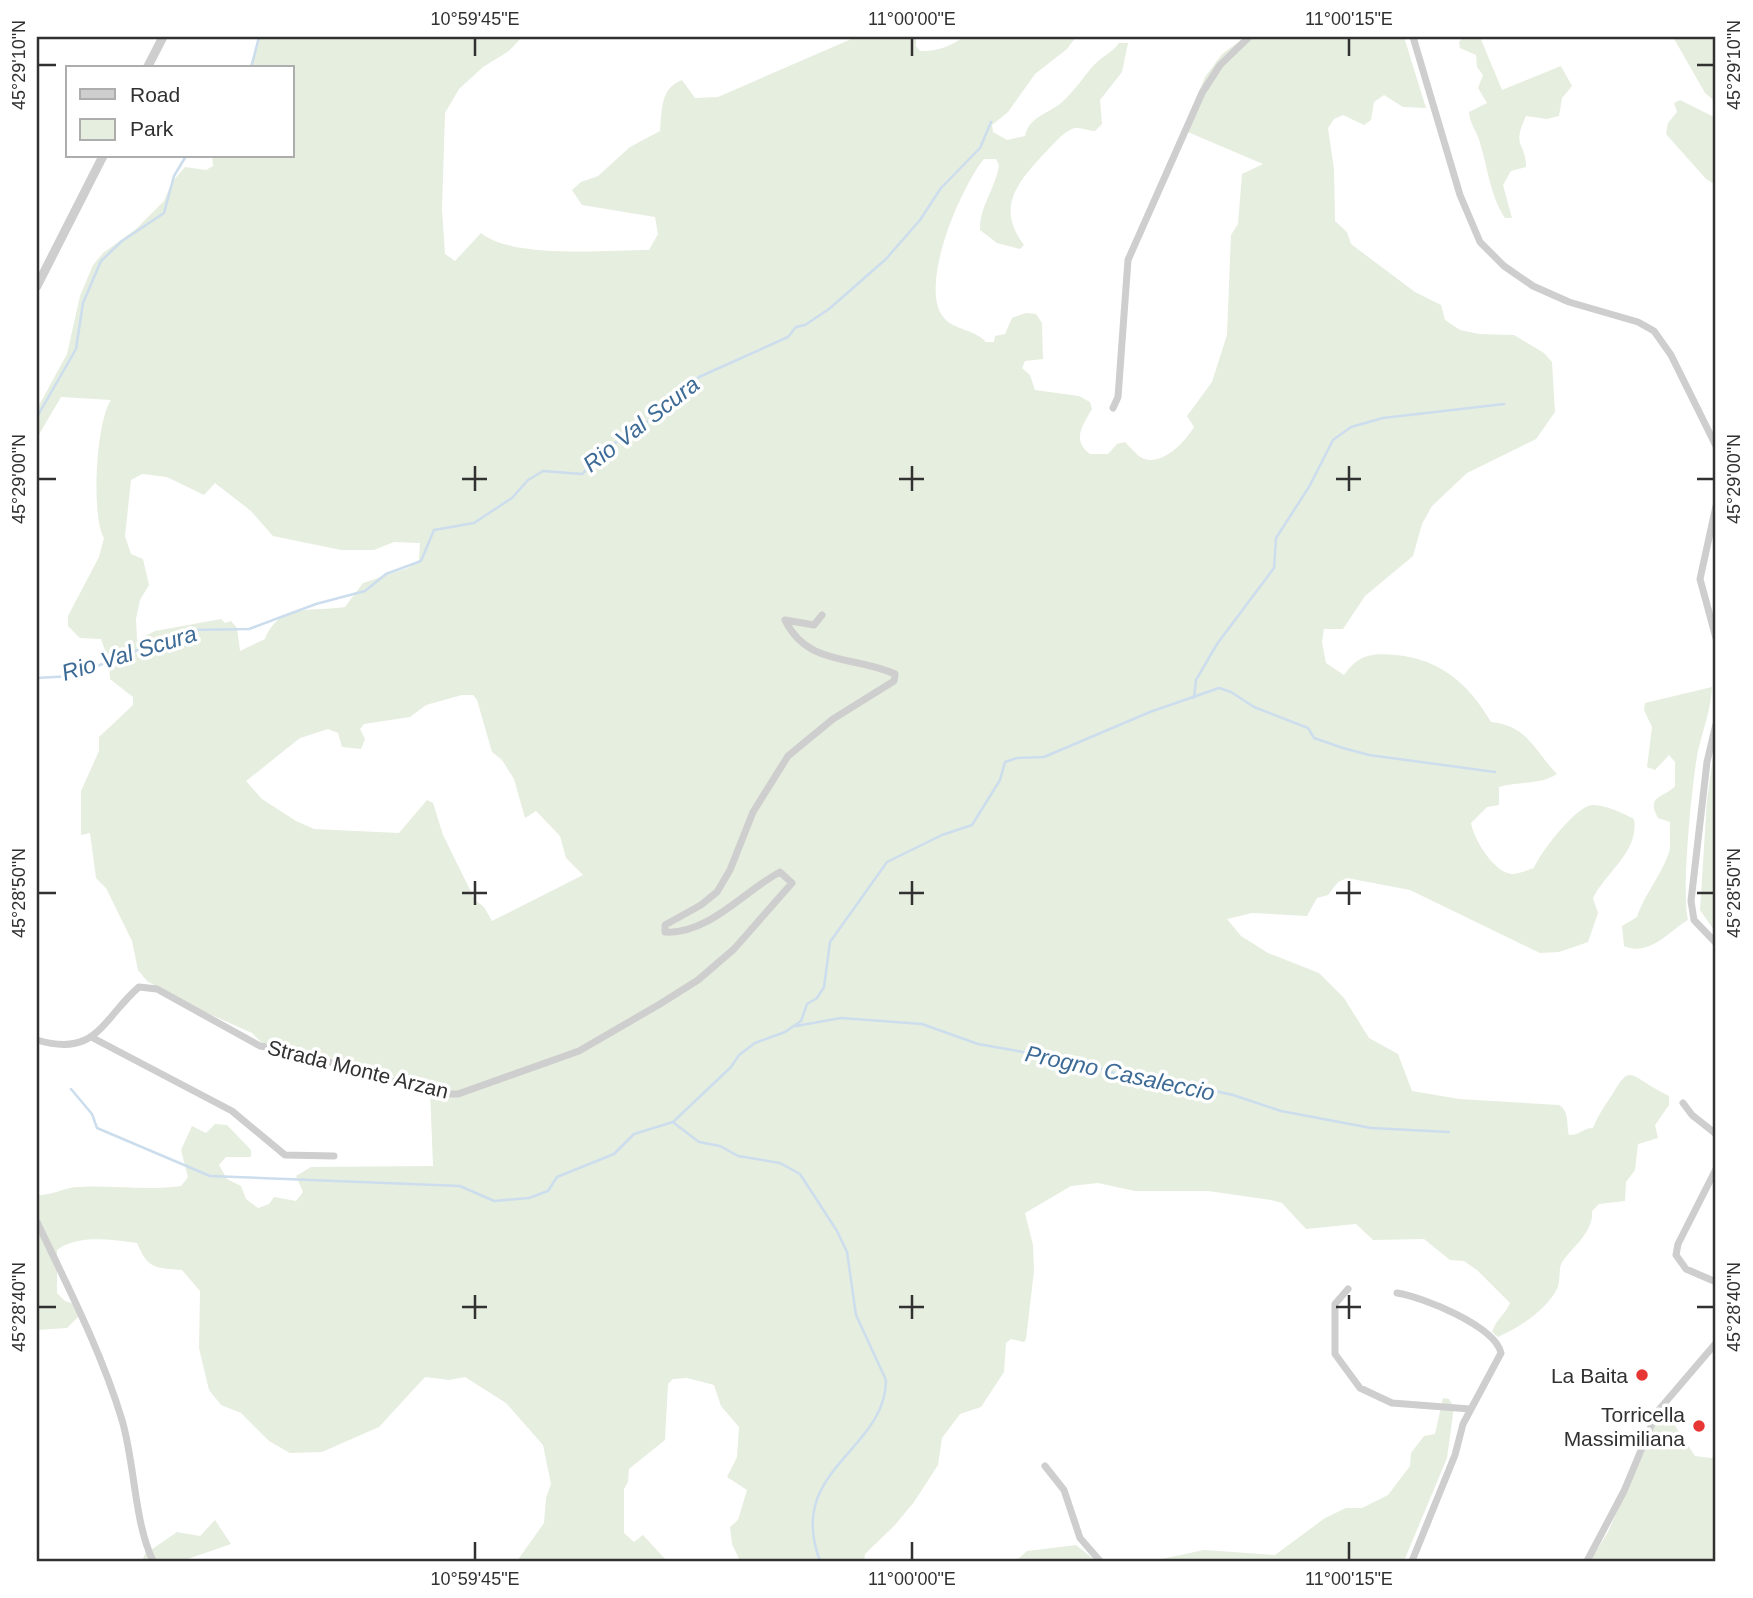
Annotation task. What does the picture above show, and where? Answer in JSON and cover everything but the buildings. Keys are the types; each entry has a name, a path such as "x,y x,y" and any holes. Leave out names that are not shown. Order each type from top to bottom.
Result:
{"street":[{"path":"149,66 163,37"},
{"path":"1113,408 1118,397 1128,260 1202,93 1220,65 1249,37"},
{"path":"1413,37 1460,195 1480,242 1504,266 1533,286 1569,302 1638,322 1654,331 1671,355 1716,446"},
{"path":"37,286 102,158"},
{"path":"1716,506 1700,579 1716,638"},
{"name":"Strada Monte Arzan","path":"93,1038 139,987 156,989 260,1046 312,1055 384,1080 449,1094 458,1094 505,1075 537,1067 579,1051 698,980 741,941 792,883 780,872 743,899 681,933 665,932 665,925 701,905 717,892 730,870 752,812 788,756 833,719 894,681 895,674 883,668 816,653 794,638 785,620 814,625 822,615"},
{"path":"1716,724 1707,762 1691,901 1694,919 1716,943"},
{"path":"37,1040 73,1044 93,1038 232,1111 285,1155 334,1156"},
{"path":"1683,1103 1692,1115 1716,1134"},
{"path":"1716,1169 1678,1244 1676,1255 1686,1269 1716,1282"},
{"path":"37,1223 111,1386 123,1423 137,1488 138,1511 153,1561"},
{"path":"1348,1289 1335,1304 1335,1354 1360,1388 1392,1403 1470,1409"},
{"path":"1397,1293 1437,1303 1499,1345 1501,1353 1470,1409 1455,1455 1412,1561"},
{"path":"1587,1561 1624,1491 1657,1412 1716,1343"},
{"path":"1045,1466 1064,1490 1080,1538 1100,1561"}],"green space":[{"path":"260,37 522,37 509,51 483,67 459,89 445,113 442,209 445,254 455,261 481,233 514,247 537,250 649,250 658,234 655,217 582,205 572,190 581,182 598,176 630,147 660,131 666,94 682,80 695,98 718,97 856,37 916,37 916,46 920,51 926,51 943,48 964,37 1076,37 1067,49 1035,74 1008,112 992,125 993,132 1007,140 1025,136 1031,124 1066,99 1097,62 1119,43 1128,43 1122,72 1100,100 1102,124 1095,131 1076,128 1066,132 1032,167 1017,187 1011,209 1016,232 1024,245 1020,249 997,243 980,230 982,213 999,165 996,159 984,159 965,190 946,237 939,261 937,303 948,322 976,334 986,342 994,342 995,336 1005,334 1012,318 1026,313 1036,314 1042,323 1043,359 1025,361 1022,368 1030,375 1035,390 1079,396 1090,402 1092,409 1082,427 1080,438 1084,449 1090,454 1108,454 1117,444 1125,442 1140,457 1150,460 1172,452 1185,439 1194,427 1187,416 1212,382 1227,335 1231,235 1238,224 1242,174 1263,164 1183,130 1205,77 1222,54 1245,37 1404,37 1426,108 1403,107 1384,95 1374,102 1371,120 1364,125 1343,115 1334,119 1328,128 1334,169 1335,221 1347,232 1351,244 1415,292 1441,305 1445,320 1460,330 1479,334 1514,335 1544,353 1552,362 1555,412 1536,439 1467,473 1432,506 1422,524 1413,556 1365,596 1343,629 1324,629 1322,642 1326,663 1344,675 1355,663 1373,655 1412,657 1426,662 1440,668 1463,685 1491,722 1514,728 1529,740 1557,774 1544,780 1499,787 1499,805 1487,807 1471,823 1486,854 1505,872 1514,874 1534,868 1568,821 1585,807 1592,805 1608,808 1634,819 1632,841 1621,861 1593,898 1598,913 1588,942 1559,952 1540,953 1410,890 1347,878 1338,882 1328,895 1317,898 1307,916 1252,913 1227,919 1241,936 1268,953 1319,973 1344,998 1369,1038 1398,1054 1412,1091 1459,1099 1559,1105 1566,1115 1569,1135 1593,1128 1619,1083 1627,1076 1634,1076 1669,1096 1669,1105 1655,1125 1658,1138 1638,1144 1635,1170 1626,1182 1625,1201 1599,1204 1592,1211 1590,1226 1562,1262 1557,1289 1552,1297 1523,1323 1498,1337 1492,1332 1510,1303 1477,1270 1464,1261 1450,1260 1424,1239 1373,1240 1356,1224 1306,1229 1282,1203 1271,1200 1208,1191 1135,1191 1098,1183 1071,1186 1025,1213 1033,1245 1034,1271 1026,1339 1024,1342 1011,1339 1006,1343 1004,1372 981,1407 960,1414 942,1438 938,1465 914,1502 865,1554 864,1561 740,1561 732,1544 730,1527 738,1520 747,1490 727,1477 737,1457 739,1427 721,1406 714,1385 687,1378 673,1379 668,1384 665,1440 629,1469 628,1482 624,1489 624,1533 634,1542 643,1535 667,1561 517,1561 544,1523 546,1498 551,1484 543,1445 506,1403 465,1377 449,1380 425,1377 379,1427 322,1452 290,1453 269,1441 241,1413 221,1405 209,1390 199,1348 200,1291 182,1270 154,1266 145,1258 137,1243 96,1239 75,1242 57,1250 57,1293 65,1301 77,1305 79,1316 67,1328 37,1330 37,1195 74,1187 181,1186 188,1177 181,1150 192,1126 206,1133 215,1124 227,1125 251,1150 251,1157 226,1157 219,1165 227,1179 241,1186 246,1199 258,1208 269,1204 274,1197 296,1201 303,1192 296,1176 311,1167 433,1166 430,1090 313,1052 265,1046 252,1033 187,1004 147,981 138,970 132,941 106,888 96,878 90,833 81,835 81,791 99,751 99,737 133,705 133,697 110,679 109,662 101,639 80,638 68,626 68,616 99,557 104,538 98,511 97,469 102,427 111,400 61,397 37,438 37,409 67,354 80,296 93,265 103,253 136,229 164,201 172,182 185,167 206,170 213,166 212,158 294,158 294,66 250,66","holes":["142,474 167,477 204,495 215,483 251,511 273,536 341,550 374,550 394,542 420,543 419,560 408,568 363,583 345,607 288,614 271,627 265,639 240,651 237,628 231,621 225,623 221,619 155,631 137,640 136,619 140,600 149,585 143,559 131,554 125,536 131,480","462,695 473,695 477,700 492,752 502,760 514,779 525,818 536,811 560,836 566,858 583,875 492,921 484,907 475,900 443,835 433,803 427,800 399,833 314,829 262,799 246,781 300,738 328,729 338,733 342,747 361,749 365,739 360,729 364,724 410,717 426,705"]},
{"path":"1463,37 1480,37 1502,90 1561,66 1572,86 1562,98 1559,116 1547,119 1526,116 1519,139 1526,167 1511,171 1503,185 1512,218 1505,218 1496,200 1479,139 1471,121 1469,112 1487,103 1478,88 1483,75 1477,67 1476,55 1460,48 1459,42"},
{"path":"1673,37 1716,37 1716,102 1705,93"},
{"path":"1680,100 1716,118 1716,185 1706,179 1666,134 1668,123 1677,112 1674,103"},
{"path":"1712,687 1698,751 1690,811 1686,887 1688,920 1651,946 1624,946 1622,926 1637,917 1670,848 1670,822 1658,818 1654,805 1658,798 1675,786 1675,762 1669,755 1655,770 1647,767 1652,727 1644,710 1645,703"},
{"path":"1716,734 1716,933 1700,910 1707,800"},
{"path":"1443,1398 1449,1399 1454,1407 1447,1458 1404,1561 1152,1561 1204,1550 1275,1555 1325,1518 1346,1508 1362,1508 1388,1495 1410,1466 1411,1453 1424,1436 1435,1434"},
{"path":"1662,1410 1695,1456 1711,1458 1716,1455 1716,1561 1590,1561 1608,1532"},
{"path":"215,1520 231,1544 182,1561 142,1561 145,1554 177,1532 200,1536"},
{"path":"1076,1545 1096,1561 1016,1561 1027,1551"}],"waterway":[{"path":"252,66 259,37"},
{"name":"Rio Val Scura","path":"37,678 72,676 189,630 249,629 316,604 365,591 386,574 421,561 434,530 474,523 512,498 528,480 543,471 582,474 627,432 653,419 699,377 788,337 796,327 805,325 829,309 886,259 920,220 941,188 980,148 991,122"},
{"path":"37,417 76,349 83,303 101,261 122,241 164,213 174,176 185,158"},
{"path":"1194,698 1196,680 1217,644 1274,568 1276,538 1309,487 1333,440 1351,427 1383,418 1504,404"},
{"path":"71,1089 92,1114 97,1128 210,1176 460,1186 494,1201 529,1198 548,1191 557,1177 614,1154 634,1134 673,1122 731,1067 739,1055 755,1043 785,1032 801,1021 807,1004 817,998 824,987 830,942 887,862 942,835 972,825 1000,780 1005,762 1017,758 1044,757 1150,712 1219,688 1231,692 1254,707 1308,728 1314,738 1343,748 1369,755 1495,772"},
{"name":"Progno Casaleccio","path":"796,1026 841,1018 922,1024 978,1044 1074,1061 1138,1080 1179,1083 1233,1095 1281,1111 1371,1128 1449,1132"},
{"path":"674,1123 699,1142 720,1146 738,1156 780,1163 800,1174 837,1231 847,1252 856,1315 886,1380 882,1404 871,1425 826,1482 816,1504 813,1530 820,1561"}],"place":[{"name":"La Baita","path":"1642,1375"},
{"name":"Torricella Massimiliana","path":"1699,1426"}]}
